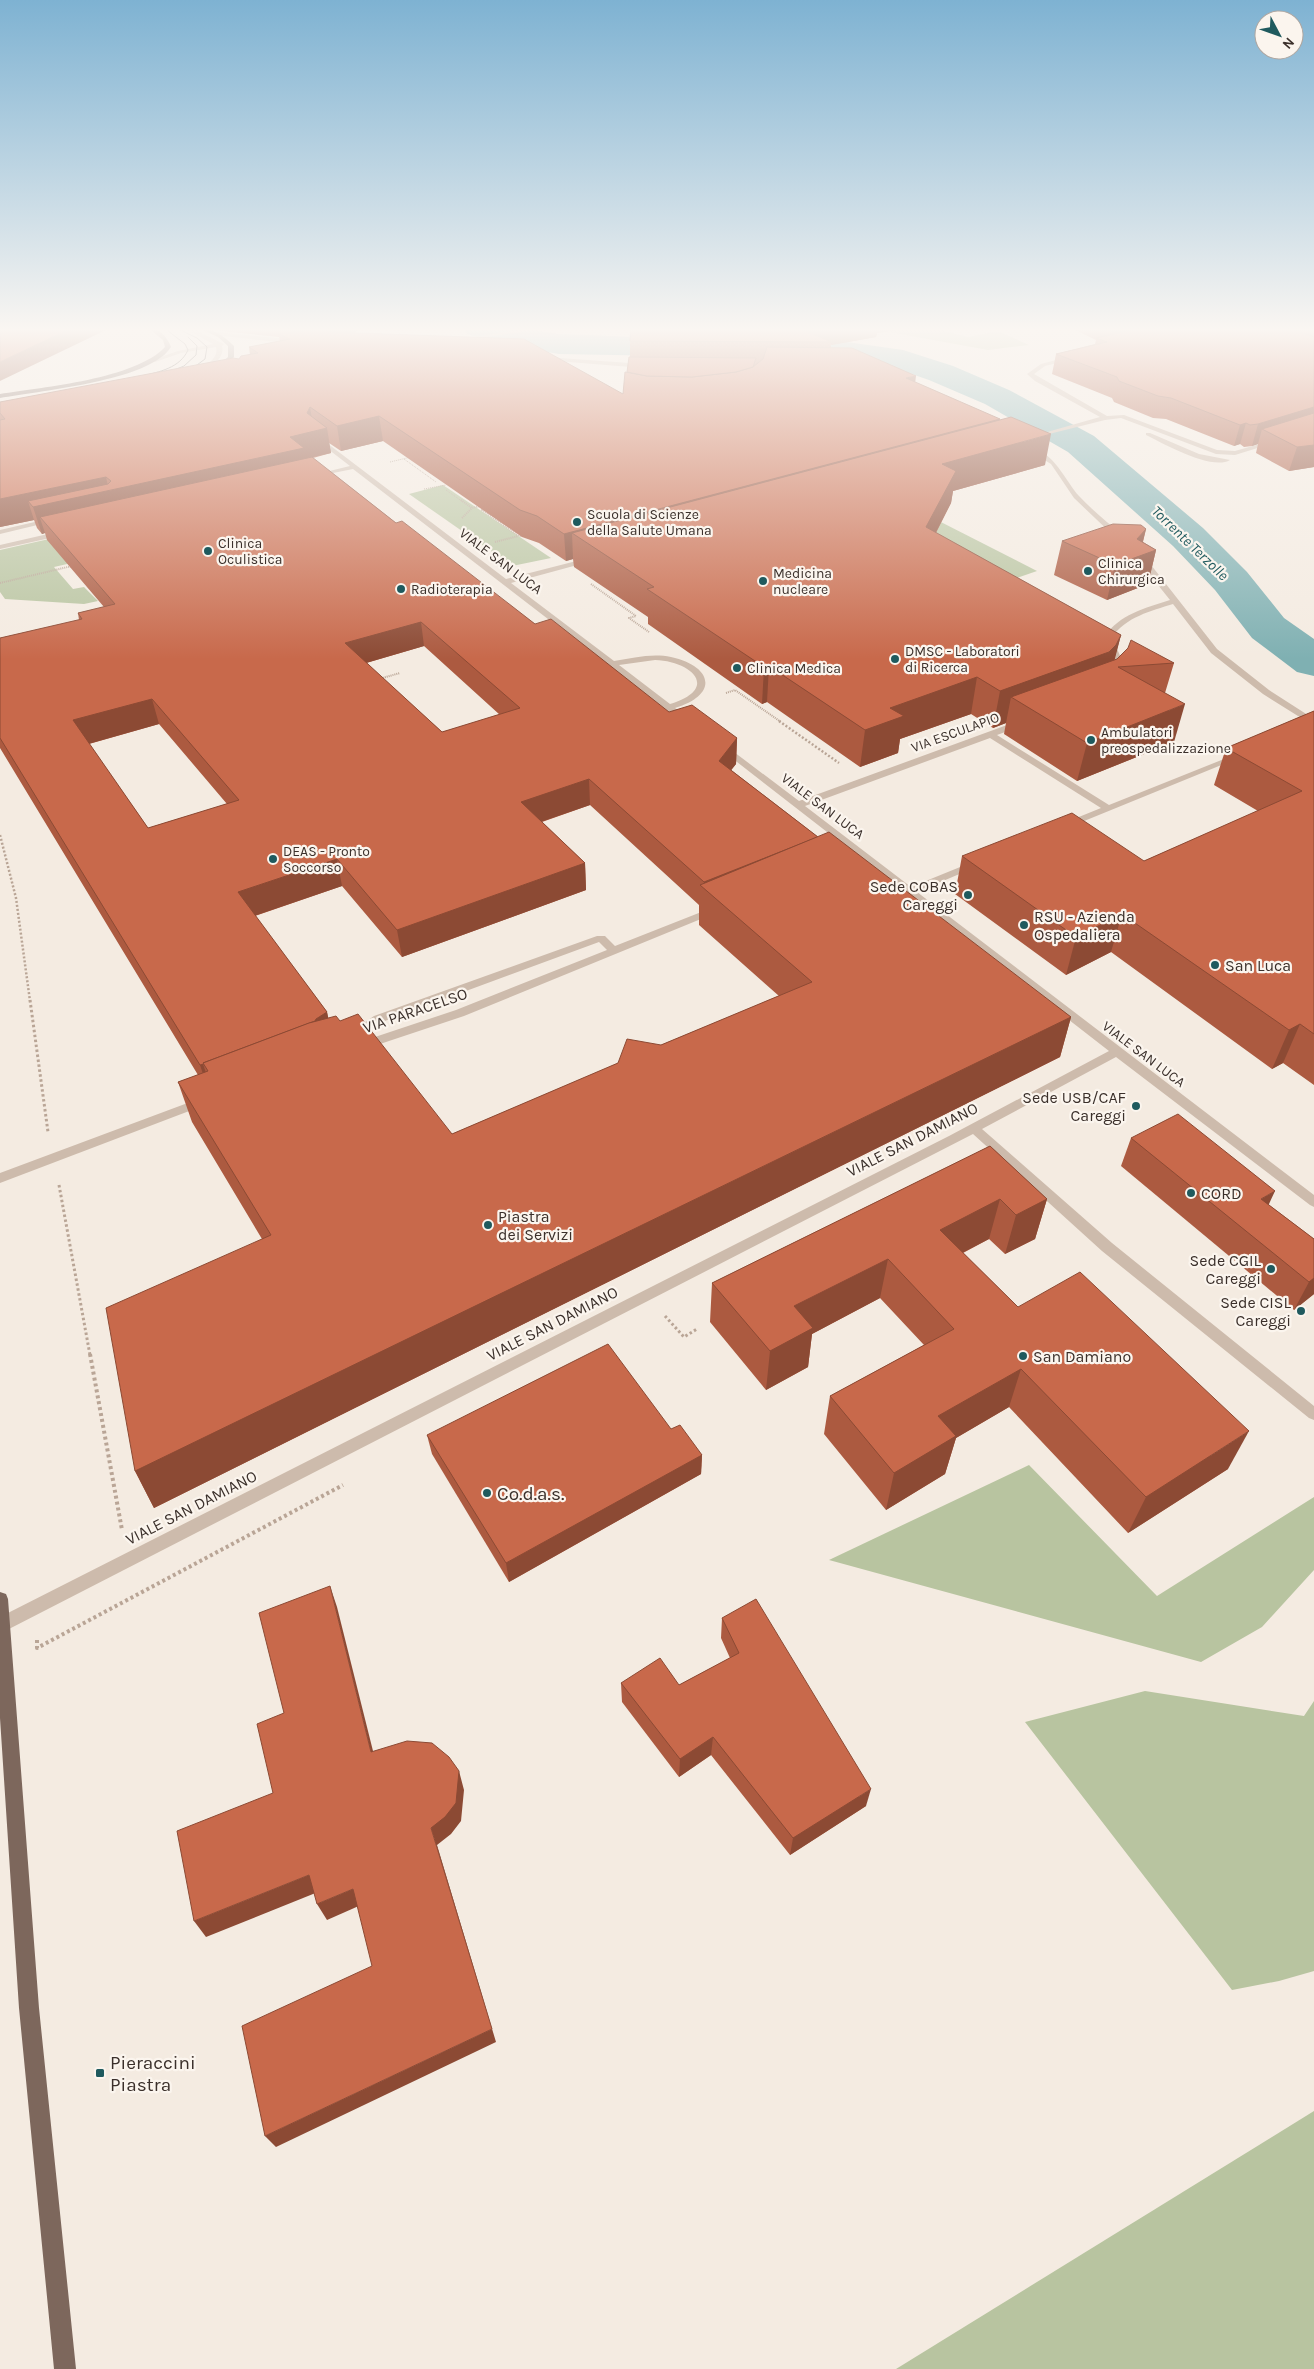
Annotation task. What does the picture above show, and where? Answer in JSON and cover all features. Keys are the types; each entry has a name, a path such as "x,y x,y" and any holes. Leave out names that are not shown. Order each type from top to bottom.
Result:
{"main road":[{"path":"0,1599 3,1624 6,1781 65,2369"}],"street":[{"name":"VIALE SAN LUCA","path":"317,438 699,730"},
{"path":"1030,439 1035,438"},
{"path":"1155,438 1199,457 1215,460 1232,459 1279,443 1235,454 1216,452 1180,438"},
{"path":"1164,441 1196,444"},
{"path":"1025,446 1053,463 1076,497 1126,543"},
{"path":"304,479 354,467"},
{"path":"0,532 56,519"},
{"path":"0,546 66,532"},
{"path":"1136,553 1173,602 1214,651 1312,726"},
{"path":"504,582 595,558"},
{"path":"1113,683 1120,666 1108,637 1111,632 1138,614 1173,602"},
{"path":"612,664 661,658 681,662 695,671 701,677 703,686 700,691 688,700 668,707"},
{"name":"VIA ESCULAPIO","path":"798,805 1034,718"},
{"path":"990,734 1108,808"},
{"name":"VIALE SAN LUCA","path":"714,742 1314,1202"},
{"path":"1055,830 1245,753"},
{"path":"844,857 858,852"},
{"path":"910,891 985,860"},
{"name":"VIA PARACELSO","path":"614,951 601,938 378,1019 348,1044 385,1039 460,1013 614,951 727,905"},
{"name":"VIALE SAN DAMIANO","path":"3,1624 1116,1052"},
{"path":"0,1178 214,1097"},
{"path":"973,1127 1107,1247 1314,1414"}],"path":[{"path":"385,463 412,457"},
{"path":"403,459 436,482"},
{"path":"446,490 472,508 487,504"},
{"path":"491,507 482,510 519,536"},
{"path":"493,543 519,536 528,536"},
{"path":"0,583 76,565"},
{"path":"584,579 636,616 630,618 654,636"},
{"path":"373,681 400,673"},
{"path":"718,696 735,690 864,780"},
{"path":"0,835 16,898 49,1140 128,1559"},
{"path":"656,1320 674,1311"},
{"path":"665,1316 684,1336 697,1329"},
{"path":"37,1630 37,1648 345,1484"}],"green space":[{"path":"330,476 357,498 54,567 73,589 84,587 98,601 84,604 5,599 0,592 0,550"},
{"path":"443,485 551,558 512,566 409,494"},
{"path":"933,518 1037,571 985,589 882,534"},
{"path":"1029,1465 1157,1596 1314,1497 1314,1570 1262,1627 1201,1662 829,1560"},
{"path":"1145,1691 1304,1716 1314,1701 1314,1971 1279,1981 1232,1990 1025,1722"},
{"path":"1314,2111 1314,2369 896,2369"}],"building":[{"path":"0,438 291,438 304,448 33,507 28,501 108,484 111,481 106,477 0,499"},
{"path":"411,438 930,438 564,534 537,516 520,510"},
{"path":"933,438 1038,438 942,464 956,471 926,527 1121,635 1116,645 1109,652 1000,691 977,677 890,708 904,716 865,730 769,666 764,667 647,589 654,587 572,533"},
{"path":"1279,438 1314,438 1314,445 1297,447"},
{"path":"312,457 396,523 402,521 535,624 551,619 669,712 692,705 737,738 719,761 818,837 704,882 589,779 521,802 585,863 397,930 337,859 238,892 327,1012 315,1021 200,1065 0,738 0,638 82,619 78,613 115,604 40,517","holes":["421,622 520,708 442,732 345,643","152,699 239,800 148,828 73,720"]},
{"path":"1113,524 1141,525 1146,529 1137,539 1156,550 1115,565 1062,541"},
{"path":"1131,640 1174,663 1118,667 1185,704 1087,743 1011,697 1117,659 1128,648"},
{"path":"1314,711 1314,1034 1300,1024 1289,1030 1122,914 1076,937 962,856 1072,813 1144,861 1302,791 1226,748"},
{"name":"Piastra dei Servizi","path":"829,832 1071,1017 135,1471 106,1308 271,1235 178,1082 208,1071 203,1063 309,1023 336,1016 340,1021 358,1014 452,1134 618,1063 627,1039 661,1045 812,982 700,885"},
{"path":"1178,1114 1275,1191 1261,1199 1314,1239 1314,1278 1309,1282 1131,1138"},
{"path":"990,1146 1047,1199 1016,1215 1000,1199 940,1230 1018,1307 1080,1272 1249,1431 1146,1497 1021,1369 938,1416 956,1436 894,1473 830,1396 954,1329 888,1259 794,1306 813,1328 770,1351 712,1283"},
{"path":"608,1344 671,1429 680,1425 702,1455 506,1563 427,1435"},
{"path":"330,1586 371,1752 407,1741 432,1743 449,1757 459,1771 456,1803 445,1817 431,1828 492,2029 265,2136 242,2026 372,1966 353,1889 317,1904 309,1875 194,1921 177,1831 273,1793 257,1724 284,1713 259,1613"},
{"path":"756,1599 871,1789 793,1838 713,1737 680,1759 621,1683 660,1658 679,1685 739,1653 722,1618"}],"waterway":[{"name":"Torrente Terzolle","path":"1069,438 1081,444 1188,537 1231,581 1268,628 1314,662"}],"place":[{"name":"Scuola di Scienze della Salute Umana","path":"577,522"},
{"name":"Clinica Oculistica","path":"208,551"},
{"name":"Clinica Chirurgica","path":"1088,571"},
{"name":"Medicina nucleare","path":"763,581"},
{"name":"Radioterapia","path":"401,589"},
{"name":"DMSC - Laboratori di Ricerca","path":"895,659"},
{"name":"Clinica Medica","path":"737,668"},
{"name":"Ambulatori preospedalizzazione","path":"1091,740"},
{"name":"DEAS - Pronto Soccorso","path":"273,859"},
{"name":"Sede COBAS Careggi","path":"968,895"},
{"name":"RSU - Azienda Ospedaliera","path":"1024,925"},
{"name":"San Luca","path":"1215,965"},
{"name":"Sede USB/CAF Careggi","path":"1136,1106"},
{"name":"CORD","path":"1191,1193"},
{"name":"Piastra dei Servizi","path":"488,1225"},
{"name":"Sede CGIL Careggi","path":"1271,1269"},
{"name":"Sede CISL Careggi","path":"1301,1311"},
{"name":"San Damiano","path":"1023,1356"},
{"name":"Co.d.a.s.","path":"487,1493"},
{"name":"Pieraccini Piastra","path":"100,2073"}]}
